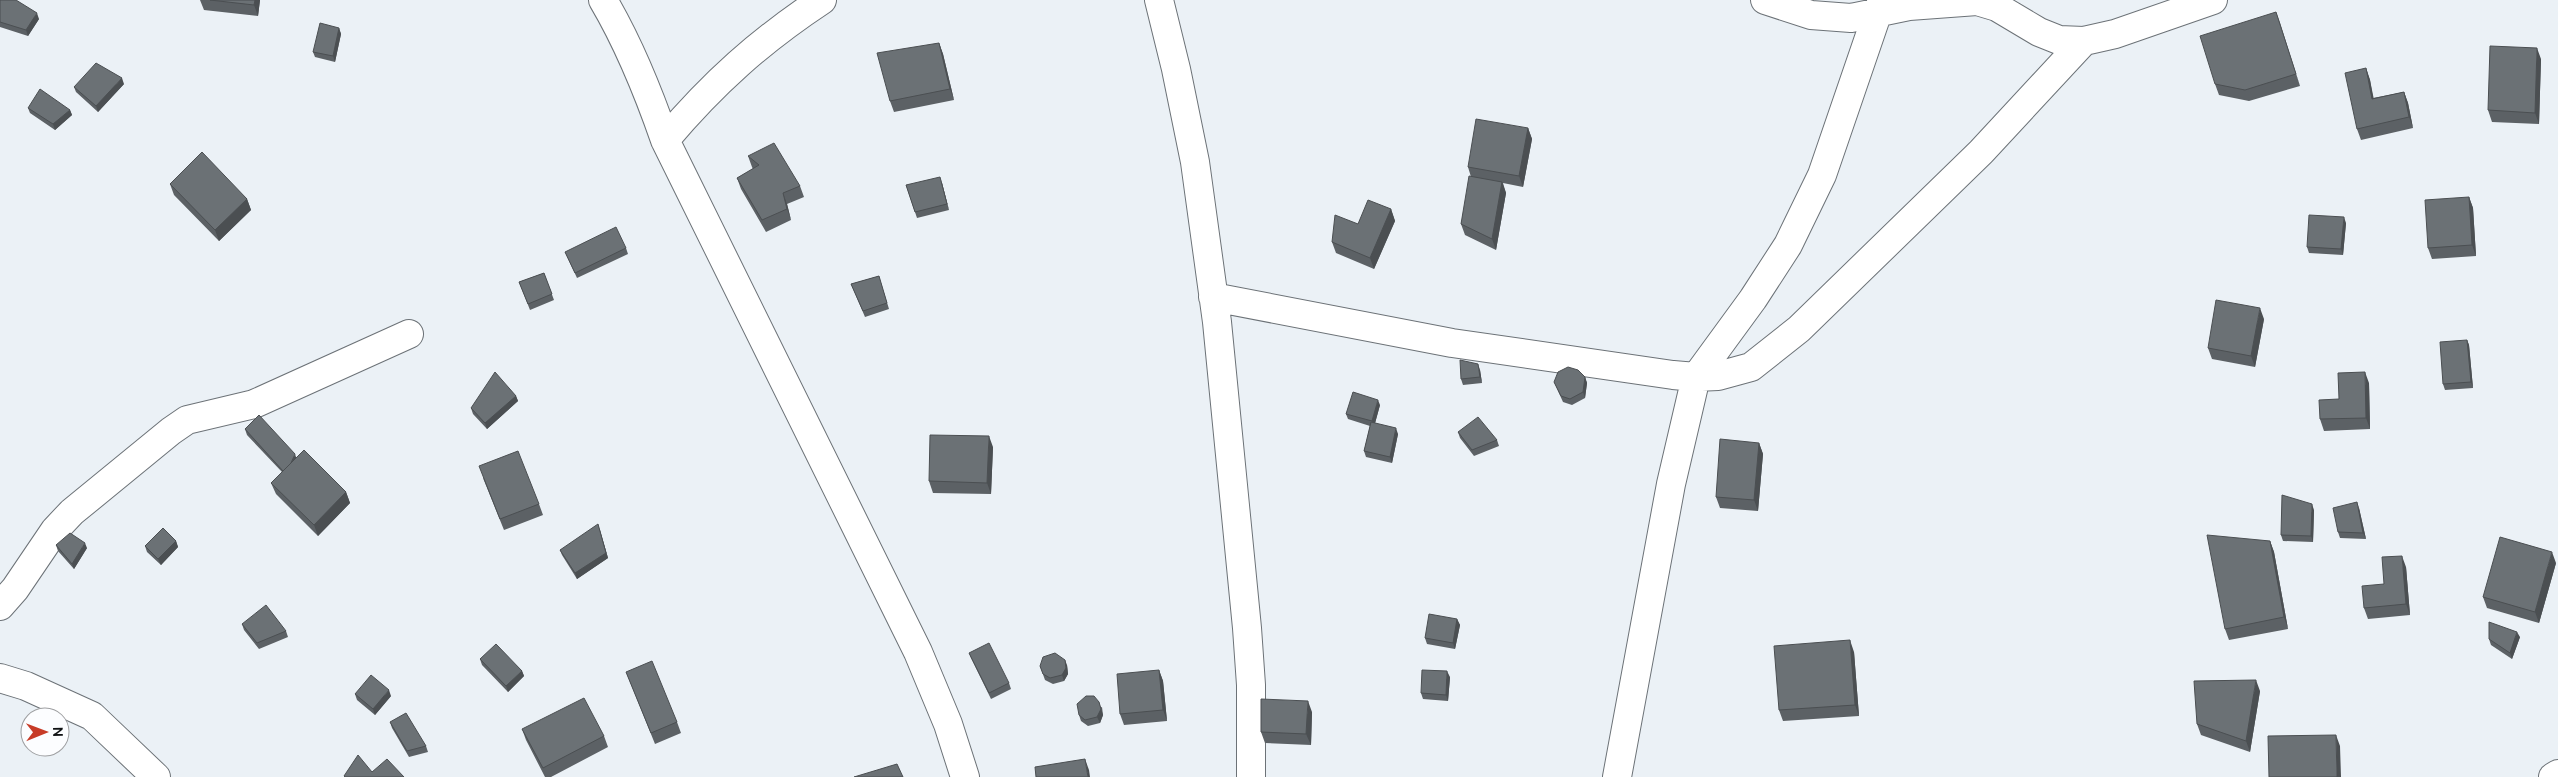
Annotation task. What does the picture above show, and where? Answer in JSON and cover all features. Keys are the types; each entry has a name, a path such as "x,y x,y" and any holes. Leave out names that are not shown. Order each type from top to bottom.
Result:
{"street":[{"path":"603,0 628,47 665,140 918,652 948,724 965,777"},
{"path":"665,140 692,108 735,64 822,0"},
{"path":"1159,0 1195,162 1214,297 1247,628 1251,685 1251,777"},
{"path":"1765,0 1811,15 1851,18 1880,6 1977,1 1998,7 2039,32 2059,40 2084,41 2115,34 2213,0"},
{"path":"1617,777 1670,484 1696,377 1752,299 1796,227 1822,175 1880,6"},
{"path":"1214,297 1452,343 1696,377 1718,376 1751,367 1799,329 1981,152 2084,41"},
{"path":"0,606 14,590 55,530 72,512 179,426 202,416 254,404 410,334"},
{"path":"0,678 26,686 92,716 156,777"},
{"path":"2552,777 2558,774"}],"building":[{"path":"0,0 16,0 37,13 26,30 0,22"},
{"path":"210,0 255,0 254,5"},
{"path":"2276,12 2296,74 2245,90 2215,84 2200,36"},
{"path":"320,23 339,28 333,56 313,52"},
{"path":"939,43 950,89 890,101 877,53"},
{"path":"2490,46 2537,48 2535,113 2488,110"},
{"path":"96,63 122,78 96,106 74,87"},
{"path":"2366,68 2372,99 2404,92 2409,117 2357,129 2345,73"},
{"path":"40,89 70,110 53,124 28,108"},
{"path":"1476,119 1528,128 1519,176 1468,167"},
{"path":"774,143 800,186 783,193 787,209 762,220 737,178 759,165 748,156"},
{"path":"202,152 247,199 215,230 170,184"},
{"path":"1469,176 1502,182 1492,239 1461,224"},
{"path":"940,177 947,204 915,212 906,185"},
{"path":"2469,197 2472,245 2428,248 2425,200"},
{"path":"1368,200 1391,209 1370,258 1332,242 1335,215 1358,224"},
{"path":"2309,215 2344,217 2341,249 2307,247"},
{"path":"616,227 626,248 575,273 565,252"},
{"path":"544,273 552,294 528,304 519,282"},
{"path":"879,276 887,303 863,311 851,284"},
{"path":"2216,300 2260,308 2251,356 2208,348"},
{"path":"2467,340 2471,382 2443,384 2440,342"},
{"path":"1460,360 1478,364 1480,377 1461,379"},
{"path":"1568,367 1578,370 1585,377 1583,392 1570,399 1561,396 1554,382 1558,372"},
{"path":"495,372 516,396 485,423 471,408"},
{"path":"2365,372 2366,418 2320,419 2319,400 2339,399 2338,373"},
{"path":"1353,392 1378,400 1372,421 1346,414"},
{"path":"259,415 295,454 291,463 283,471 245,429"},
{"path":"1478,417 1497,440 1472,450 1458,432"},
{"path":"1371,422 1396,428 1390,457 1364,451"},
{"path":"930,435 989,436 987,483 929,481"},
{"path":"1720,439 1759,443 1754,500 1716,497"},
{"path":"304,450 346,492 314,525 271,483"},
{"path":"518,451 539,504 500,519 479,466"},
{"path":"2282,495 2312,504 2311,536 2281,535"},
{"path":"2357,502 2363,533 2338,532 2333,508"},
{"path":"598,524 606,553 575,573 560,550"},
{"path":"163,528 176,541 158,559 145,546"},
{"path":"70,533 85,543 72,564 56,545"},
{"path":"2207,535 2270,541 2284,617 2225,629"},
{"path":"2500,537 2552,552 2535,612 2483,597"},
{"path":"2402,556 2406,604 2364,608 2362,586 2384,584 2382,557"},
{"path":"266,605 286,631 257,643 242,624"},
{"path":"1429,614 1457,619 1453,643 1425,638"},
{"path":"2489,622 2517,632 2510,653 2489,639"},
{"path":"1850,640 1855,705 1779,710 1774,646"},
{"path":"989,643 1009,683 989,693 969,653"},
{"path":"496,644 522,671 506,686 480,659"},
{"path":"1055,653 1065,660 1066,668 1062,675 1050,678 1043,674 1040,666 1043,657"},
{"path":"652,661 677,722 651,733 626,672"},
{"path":"1159,670 1163,710 1120,714 1117,674"},
{"path":"1422,670 1447,671 1446,695 1421,693"},
{"path":"371,675 389,690 373,709 355,694"},
{"path":"2256,680 2246,741 2197,724 2194,681"},
{"path":"1086,696 1094,696 1099,702 1101,709 1097,717 1085,720 1079,715 1077,704"},
{"path":"584,698 604,736 543,768 522,729"},
{"path":"1261,699 1308,701 1306,734 1261,732"},
{"path":"406,713 426,746 407,751 390,722"},
{"path":"2336,735 2337,777 2269,777 2268,736"},
{"path":"358,755 372,772 387,759 404,777 345,777"},
{"path":"1085,759 1088,777 1036,777 1035,767"},
{"path":"897,764 903,777 854,777"}]}
